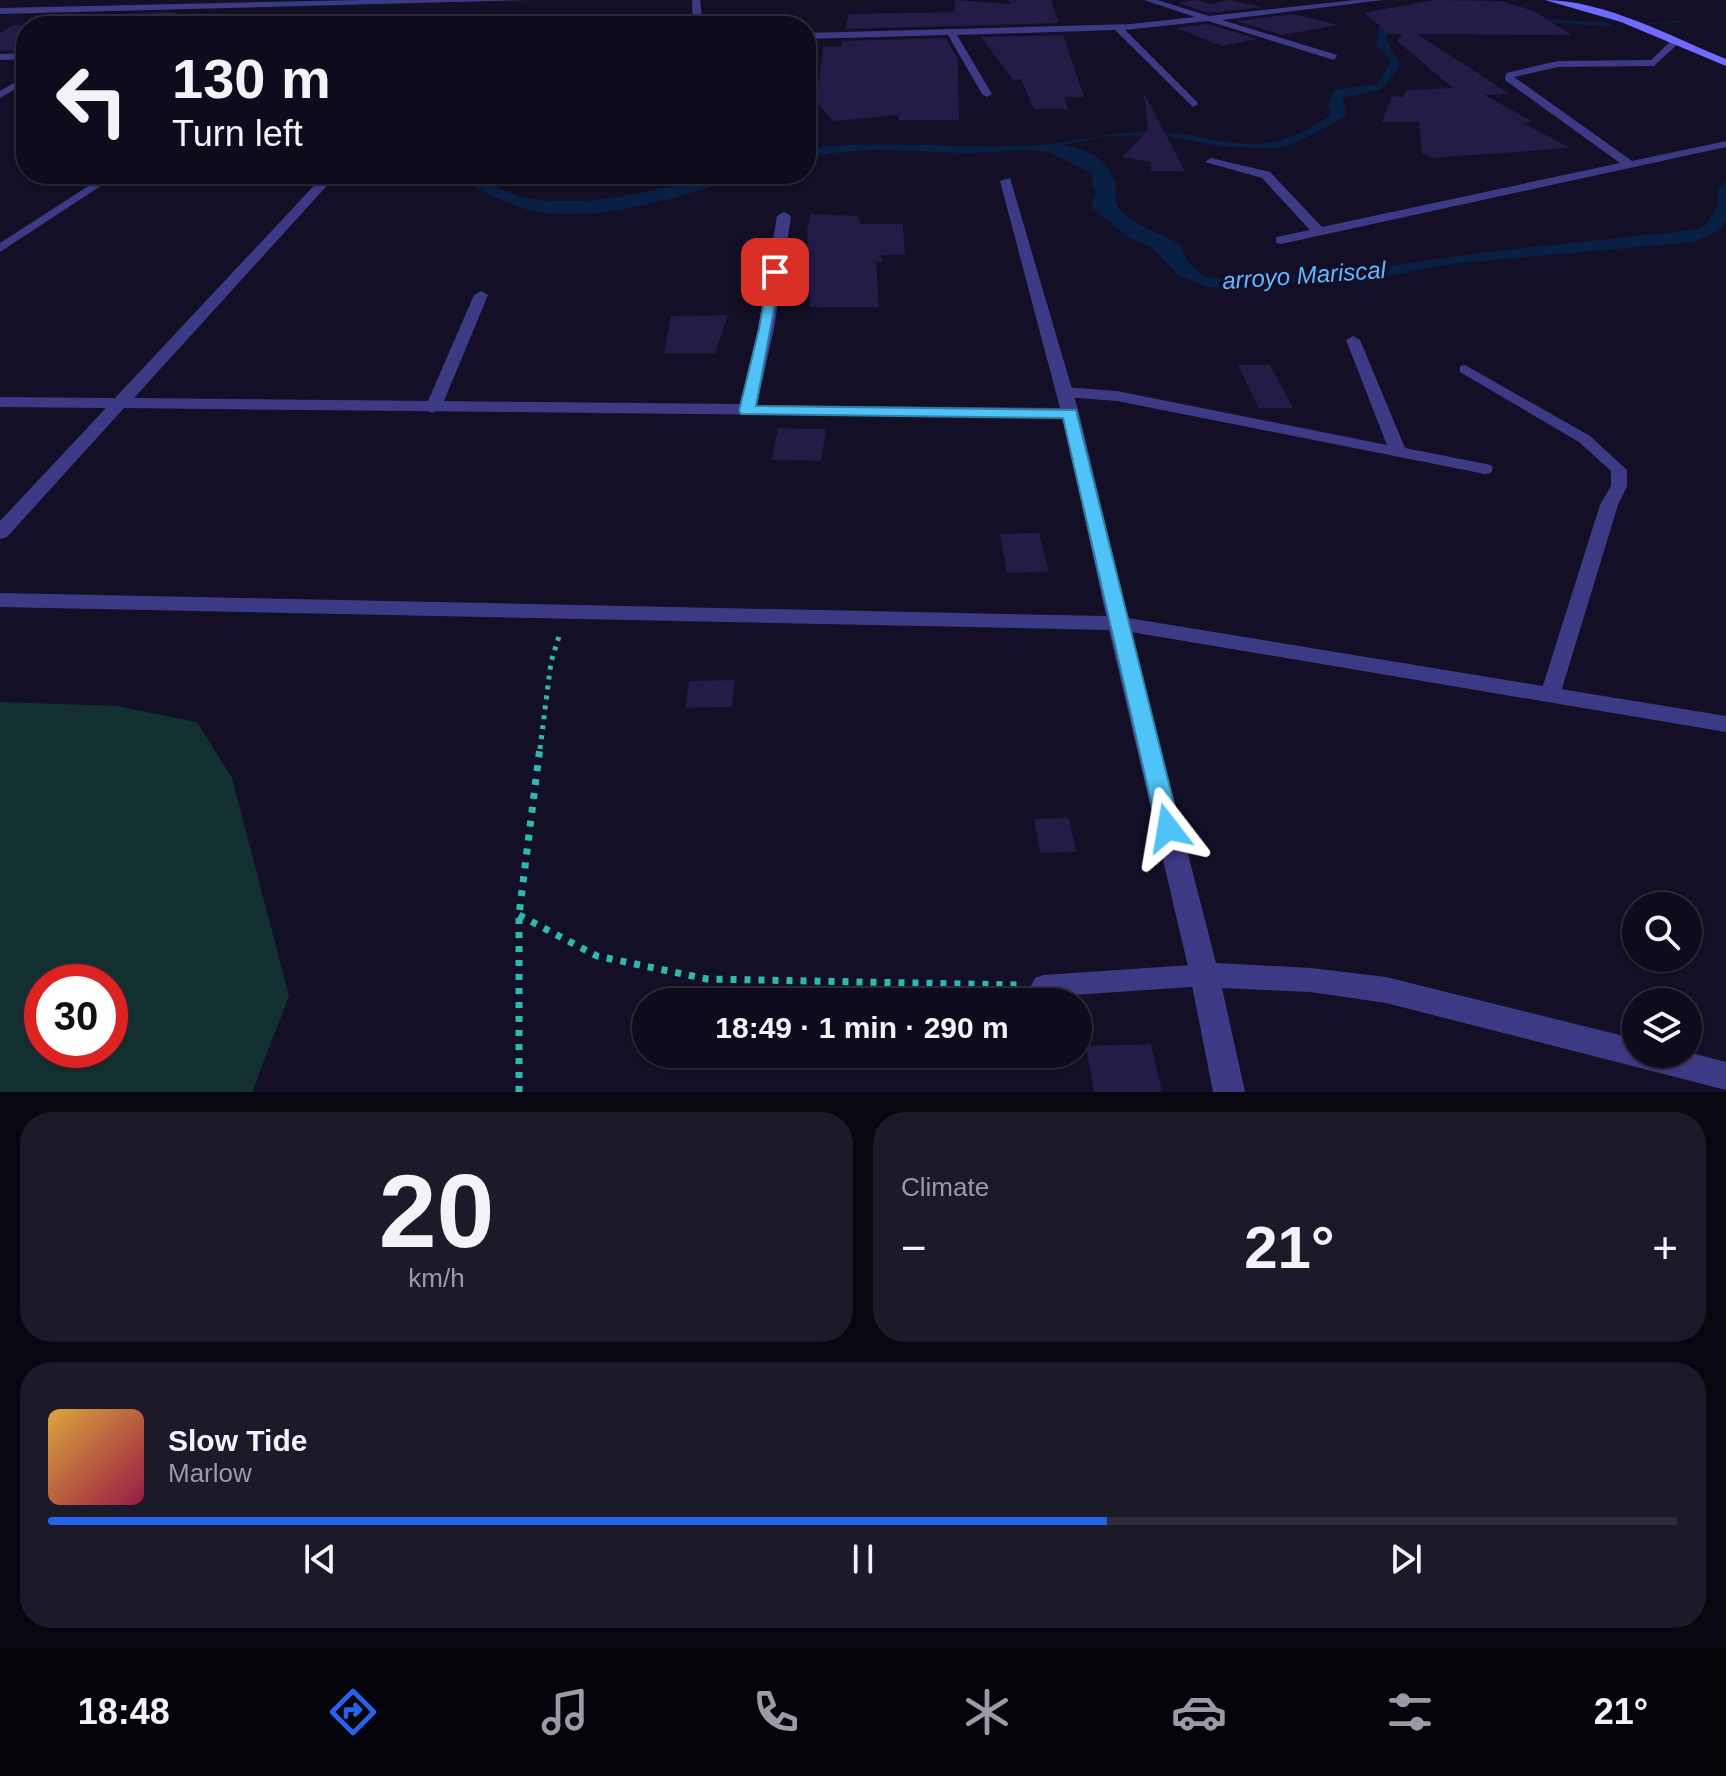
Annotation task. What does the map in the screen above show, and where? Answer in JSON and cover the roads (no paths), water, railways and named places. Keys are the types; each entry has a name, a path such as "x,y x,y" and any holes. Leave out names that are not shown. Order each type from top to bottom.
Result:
{"main road":[{"path":"1549,0 1624,20 1726,63"}],"street":[{"path":"2,11 23,0"},
{"path":"2,11 525,0"},
{"path":"1148,0 1334,57"},
{"path":"816,36 1118,28 1379,0"},
{"path":"1118,28 1193,104"},
{"path":"951,32 987,94"},
{"path":"1628,163 1566,122 1509,78 1511,73 1558,64 1654,63 1676,41"},
{"path":"1281,240 1726,144"},
{"path":"1211,162 1266,175 1319,232"},
{"path":"1006,181 1067,403 1205,975 1229,1092"},
{"path":"0,533 322,184"},
{"path":"747,411 766,329 784,216"},
{"path":"0,402 747,411 1067,403"},
{"path":"0,600 1118,623 1726,724"},
{"path":"1205,975 1311,980 1386,990 1622,1050"},
{"path":"1694,1068 1726,1076"}],"lane":[{"path":"0,248 99,184"},
{"path":"433,408 481,295"},
{"path":"1353,340 1398,452"},
{"path":"1465,369 1494,392 1585,436 1619,470 1619,486 1609,505 1550,695"},
{"path":"1067,403 1117,396 1485,469"},
{"path":"1044,986 1205,975"}],"water":[{"name":"arroyo Mariscal","path":"1532,19 1604,22 1617,27 1535,21 1392,30 1386,38 1400,65 1382,89 1343,98 1346,116 1294,144 1278,148 1223,147 1163,135 1109,136 1062,145 1087,152 1102,161 1112,175 1119,208 1139,224 1180,244 1186,260 1210,278 1245,280 1337,268 1373,268 1487,252 1693,230 1705,226 1719,204 1717,190 1726,182 1726,221 1718,231 1693,242 1450,264 1389,276 1334,277 1255,288 1207,287 1178,275 1153,248 1131,239 1093,209 1092,199 1097,194 1091,184 1094,179 1091,173 1051,153 1032,150 970,153 873,150 816,157 816,148 826,146 1041,145 1138,132 1236,143 1257,144 1279,140 1304,131 1331,115 1328,105 1334,90 1378,84 1391,61 1376,45 1380,24"},
{"path":"471,184 493,184 521,197 570,201 617,197 681,184 723,184 645,205 587,214 530,210"}],"waterway":[{"path":"1650,23 1678,22"}]}
